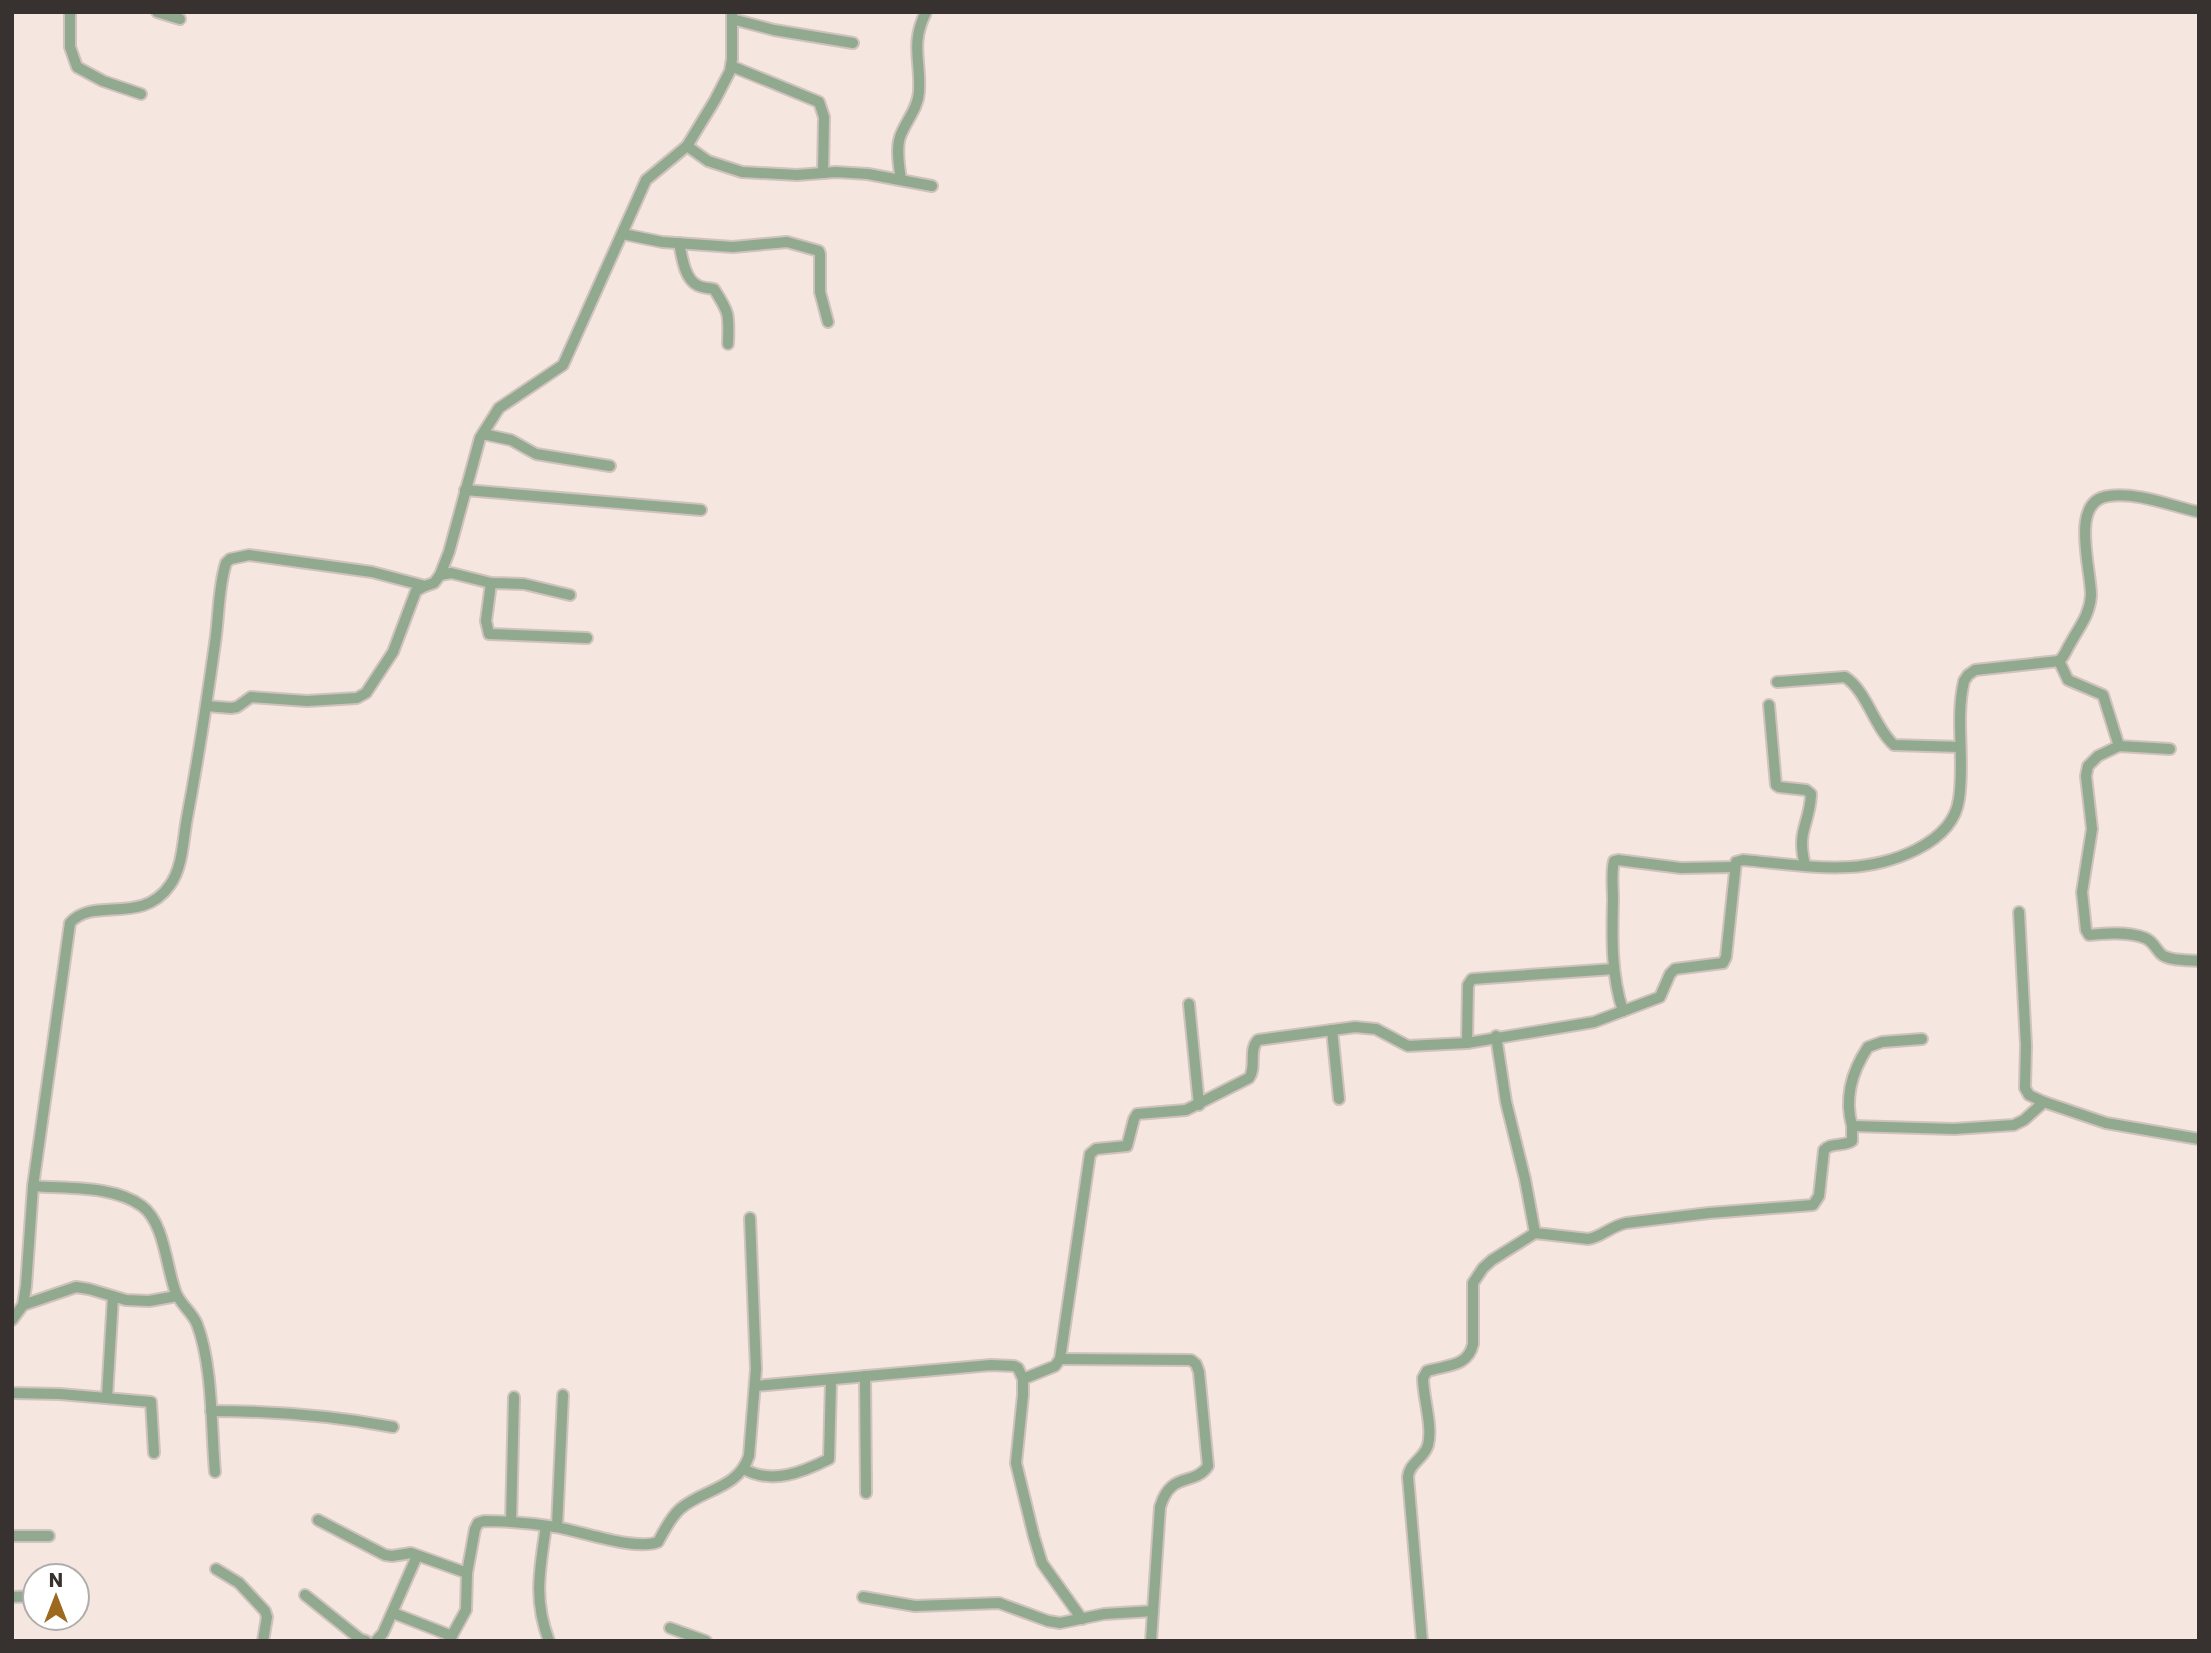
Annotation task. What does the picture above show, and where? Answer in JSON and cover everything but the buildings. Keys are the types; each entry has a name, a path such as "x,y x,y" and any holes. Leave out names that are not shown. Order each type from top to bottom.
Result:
{"street":[{"path":"70,12 70,47 77,67 94,77 141,94"},
{"path":"157,12 180,19"},
{"path":"901,180 899,141 918,102 916,49 919,27 926,12"},
{"path":"206,706 237,707 251,697 307,701 358,698 366,693 393,652 416,591 434,583 440,575 449,552 480,438 499,408 563,365 646,180 687,146 715,100 731,66 732,15 774,30 852,43"},
{"path":"731,66 819,102 824,117 823,173"},
{"path":"687,146 708,161 742,172 797,175 868,174 932,186"},
{"path":"624,234 662,242 733,247 787,242 818,251 820,292 828,323"},
{"path":"679,243 684,267 696,285 715,289 726,305 729,322 728,344"},
{"path":"483,434 511,440 536,454 610,466"},
{"path":"465,490 701,510"},
{"path":"1023,1379 1055,1366 1060,1359 1090,1154 1096,1149 1127,1146 1137,1114 1186,1110 1252,1076 1253,1046 1258,1040 1355,1027 1376,1029 1408,1046 1467,1043 1578,1026 1608,1018 1660,997 1675,969 1725,961 1735,862 1743,860 1851,867 1881,862 1932,842 1949,823 1956,812 1959,798 1962,689 1968,675 1981,669 2059,661 2065,654 2084,623 2091,597 2085,528 2086,515 2092,504 2109,496 2132,496 2199,512"},
{"path":"12,1320 23,1304 42,1111 70,923 76,915 86,912 132,910 149,904 162,895 172,883 179,864 206,706 224,570 230,559 249,555 372,572 425,586"},
{"path":"440,575 451,573 491,583 524,584 570,595"},
{"path":"491,583 486,621 489,634 587,638"},
{"path":"2059,661 2068,680 2103,695 2119,746"},
{"path":"1777,682 1844,677 1853,684 1894,745 1960,747"},
{"path":"1769,705 1776,785 1806,790 1811,794 1801,837 1805,865"},
{"path":"2170,749 2119,746 2098,756 2088,766 2086,776 2092,829 2082,892 2087,934 2110,932 2143,937 2157,947 2161,955 2199,961"},
{"path":"1623,1011 1614,968 1614,861 1618,859 1682,868 1734,867"},
{"path":"2019,912 2026,1045 2025,1088 2029,1095 2106,1123 2199,1139"},
{"path":"1467,1043 1468,989 1472,979 1614,968"},
{"path":"1189,1004 1199,1105"},
{"path":"1332,1030 1339,1099"},
{"path":"1496,1037 1506,1102 1535,1233"},
{"path":"1422,1641 1409,1470 1422,1457 1429,1441 1423,1378 1427,1371 1459,1364 1472,1353 1473,1283 1478,1273 1492,1260 1535,1233 1588,1239 1626,1223 1812,1205 1819,1196 1824,1150 1831,1145 1852,1141 1850,1085 1868,1047 1882,1042 1922,1039"},
{"path":"1852,1126 1954,1129 2014,1125 2024,1120 2044,1102"},
{"path":"33,1186 108,1192 140,1205 150,1214 158,1230 177,1296 198,1326 209,1387 215,1472"},
{"path":"393,1613 450,1639 466,1610 467,1573 478,1523 511,1522 551,1527 610,1540 651,1545 658,1542 667,1524 680,1509 736,1477 744,1469 749,1456 755,1387 750,1218"},
{"path":"23,1304 76,1287 113,1297 149,1301 177,1296"},
{"path":"107,1397 113,1297"},
{"path":"1060,1359 1191,1360 1199,1372 1208,1466 1203,1473 1179,1481 1168,1488 1163,1496 1151,1641"},
{"path":"755,1387 990,1365 1018,1368 1023,1379 1016,1463 1020,1481 1042,1563 1077,1613"},
{"path":"865,1376 866,1493"},
{"path":"744,1469 767,1478 808,1468 829,1459 831,1381"},
{"path":"12,1393 107,1397 150,1402 154,1453"},
{"path":"549,1641 539,1611 538,1595 551,1527 563,1395"},
{"path":"511,1522 514,1397"},
{"path":"211,1411 275,1411 342,1417 393,1427"},
{"path":"318,1520 385,1555 411,1553 467,1573"},
{"path":"12,1536 49,1536"},
{"path":"376,1641 393,1613 417,1556"},
{"path":"216,1569 239,1583 265,1611 267,1617 263,1641"},
{"path":"304,1595 366,1641"},
{"path":"863,1597 915,1606 999,1603 1060,1623 1077,1613 1153,1611"},
{"path":"670,1628 706,1641"}]}
